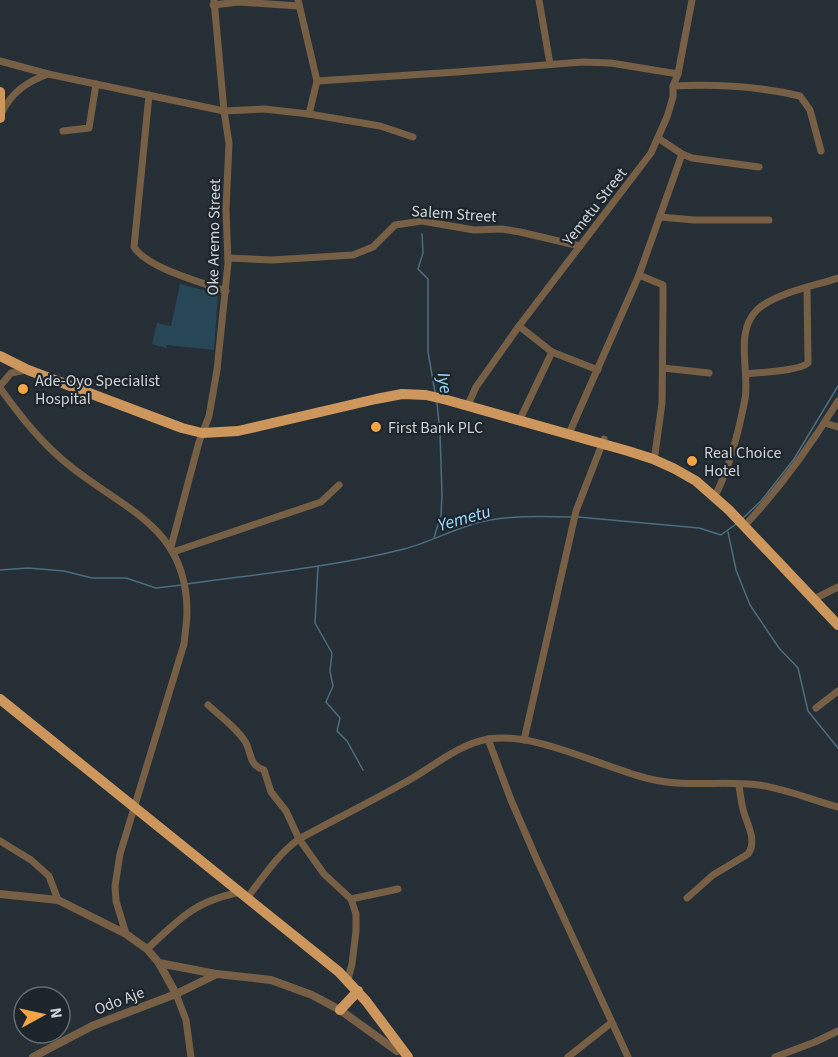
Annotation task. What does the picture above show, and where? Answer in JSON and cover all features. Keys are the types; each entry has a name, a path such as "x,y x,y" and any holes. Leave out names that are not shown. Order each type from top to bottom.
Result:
{"highway":[{"path":"0,92 0,117"},
{"path":"0,348 31,365 204,430"},
{"path":"0,356 28,370 182,428 238,431 402,394 426,395 469,403 571,429 653,459 675,469 706,489 743,520"},
{"path":"469,403 655,454 676,463 699,477 717,492 817,598 838,625"},
{"path":"817,598 838,615"},
{"path":"0,699 347,983"},
{"path":"0,704 248,897 347,983 408,1057"},
{"path":"340,1010 356,993"},
{"path":"356,993 399,1054"}],"street":[{"path":"539,0 550,64"},
{"name":"Yemetu Street","path":"469,403 519,326 651,153 673,97 673,86 678,74 692,0"},
{"path":"213,2 298,3 317,81 309,114"},
{"name":"Oke Aremo Street","path":"172,550 204,430 217,370 226,291 228,258 225,209 229,143 213,2"},
{"path":"0,61 48,74 224,111 264,109 309,114 380,126 413,137"},
{"path":"317,81 597,62 678,74"},
{"path":"0,117 16,92 31,81 48,74"},
{"path":"63,131 88,129 96,84"},
{"path":"673,86 708,84 757,87 800,96 810,110 821,151"},
{"path":"149,95 134,248 142,256 181,276 226,291"},
{"path":"658,138 682,154 710,161 759,167"},
{"path":"571,429 639,275 682,154"},
{"path":"660,217 769,220"},
{"name":"Salem Street","path":"228,258 272,260 353,255 373,247 395,225 422,221 474,230 502,229 580,246"},
{"path":"639,275 663,285 662,403 655,454"},
{"path":"717,492 727,469 745,398 747,374 744,346 752,316 769,302 838,278"},
{"path":"747,374 806,366 808,363 807,288"},
{"path":"519,326 552,352 597,370"},
{"path":"522,415 552,352"},
{"path":"663,368 709,373"},
{"path":"28,370 11,373 0,387 43,442 101,490 149,522 172,550 185,589 187,612 184,644 120,854 115,886 116,901 126,934"},
{"path":"743,520 779,489 838,401"},
{"path":"824,423 838,428"},
{"path":"524,740 576,511 603,441"},
{"path":"172,550 321,502 339,485"},
{"path":"817,598 838,587"},
{"path":"816,708 838,691"},
{"path":"208,705 237,731 246,744 252,762 264,770 271,792 286,811 299,839 324,874 351,899 356,914 356,931 347,983"},
{"path":"488,739 519,820 588,968 610,1023 628,1057"},
{"path":"248,897 289,846 299,839 404,783 459,750 488,739 524,740 651,779 703,785 770,788 838,807"},
{"path":"687,898 713,874 751,850 752,837 739,785"},
{"path":"0,841 32,860 49,876 57,900"},
{"path":"351,899 399,888"},
{"path":"147,949 194,908 211,900 236,893"},
{"path":"0,894 57,900 126,934 147,949 159,963 176,994 186,1020 191,1057"},
{"path":"159,963 217,974 270,980 312,995 340,1010 399,1054"},
{"name":"Odo Aje","path":"33,1057 92,1026 176,994 217,974"},
{"path":"567,1057 610,1023"},
{"path":"775,1057 838,1031"}],"shaded area":[{"path":"180,284 218,294 214,350 167,345 166,348 152,344 157,323 171,326"}],"waterway":[{"name":"Iye","path":"422,234 423,253 418,269 428,279 428,352 435,392"},
{"path":"742,519 761,501 794,459 838,386"},
{"name":"Iye","path":"434,538 441,515 442,495 437,403"},
{"name":"Yemetu","path":"187,584 350,561 413,546 485,521 523,517 573,517"},
{"name":"Yemetu","path":"578,517 699,528 721,535 736,524"},
{"name":"Yemetu","path":"728,532 736,570 750,605 779,648 798,668 808,711 838,748"},
{"path":"318,566 315,623 332,653 330,671 333,686 326,702 340,718 337,731 347,741 363,770"},
{"name":"Yemetu","path":"0,570 28,568 64,571 92,578 126,578 156,588 182,585"}],"place":[{"name":"Ade-Oyo Specialist Hospital","path":"23,389"},
{"name":"First Bank PLC","path":"376,427"},
{"name":"Real Choice Hotel","path":"692,461"}]}
